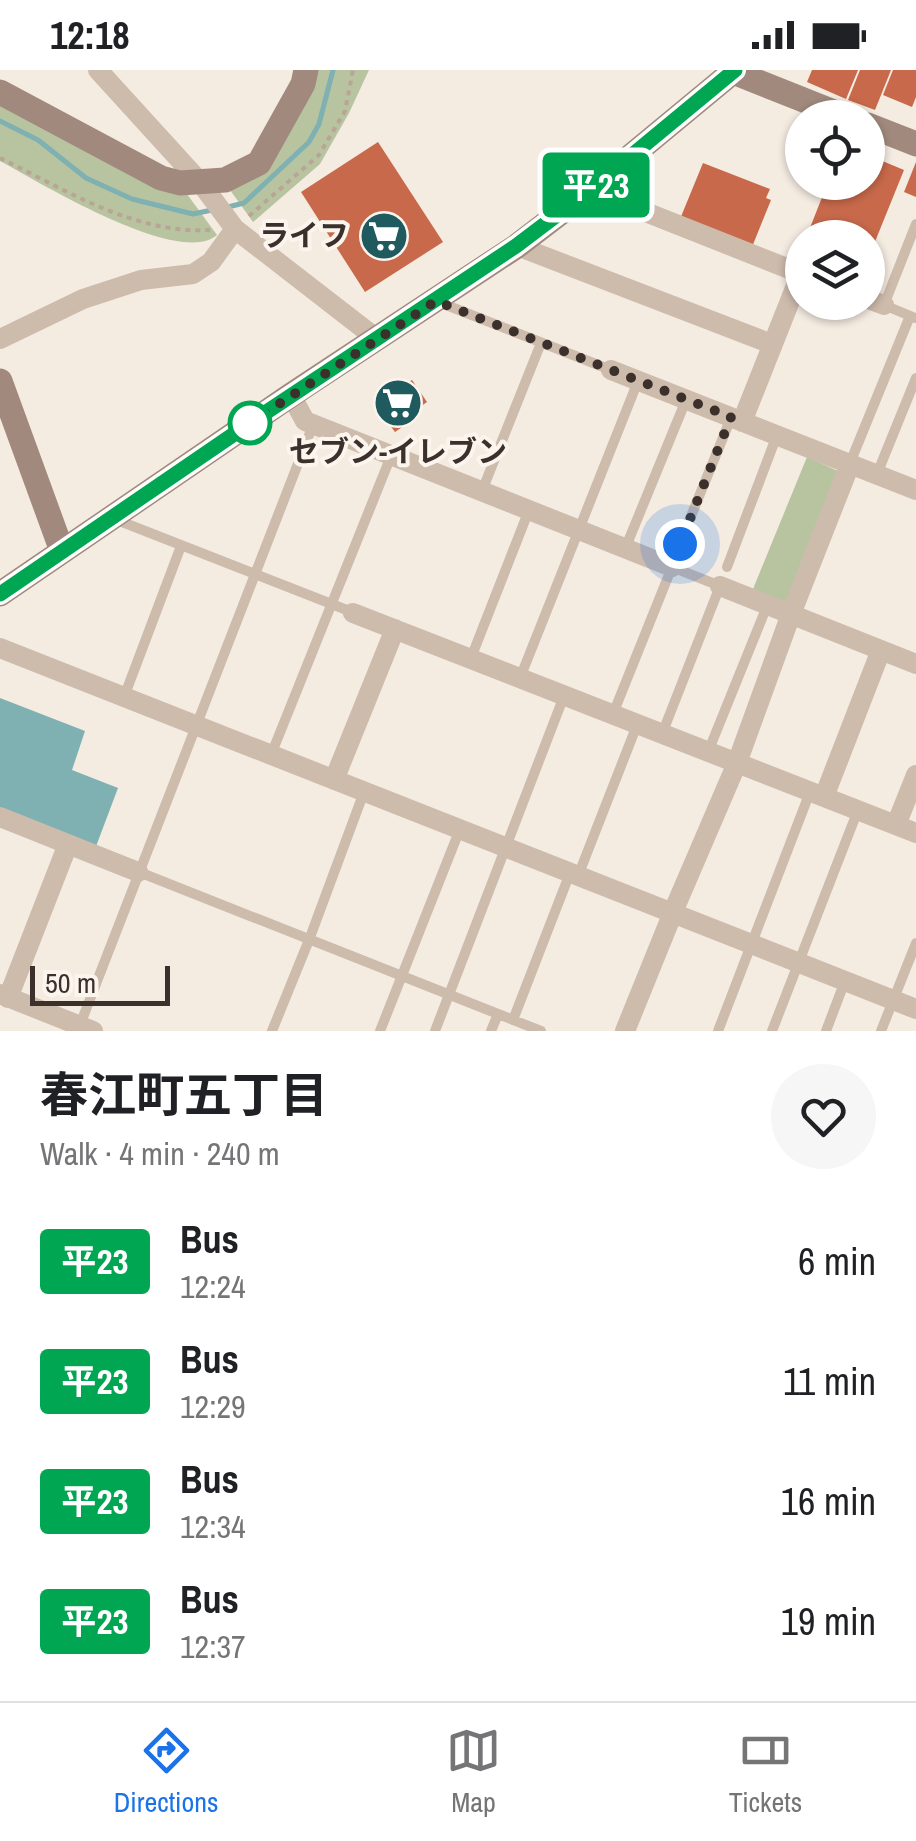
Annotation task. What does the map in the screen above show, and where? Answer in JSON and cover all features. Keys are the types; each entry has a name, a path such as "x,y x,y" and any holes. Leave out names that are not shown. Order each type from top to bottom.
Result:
{"street":[{"path":"98,70 200,182 235,229 377,339"},
{"path":"0,92 161,178 180,183 200,182 225,180 260,162 303,84 306,70"},
{"path":"0,594 516,246 590,190 732,71 804,100"},
{"path":"885,132 916,144"},
{"path":"590,190 785,267"},
{"path":"0,339 83,299 141,280 193,274 210,262 235,229"},
{"path":"516,246 772,344"},
{"path":"736,419 785,314"},
{"path":"612,370 916,490"},
{"path":"0,380 62,551"},
{"path":"291,395 305,421 672,567"},
{"path":"625,1031 737,763 790,614 850,464"},
{"path":"723,576 767,605 916,664"},
{"path":"353,613 906,829 916,775"},
{"path":"334,780 395,629"},
{"path":"0,648 916,1010"},
{"path":"817,794 880,650"},
{"path":"0,816 138,872"},
{"path":"68,844 4,996 86,1028"}],"lane":[{"path":"885,284 916,224"},
{"path":"436,301 612,370"},
{"path":"850,464 913,317 885,306"},
{"path":"482,492 541,343"},
{"path":"877,474 916,378"},
{"path":"520,678 638,381"},
{"path":"625,548 686,400"},
{"path":"680,544 736,419"},
{"path":"86,1028 138,872 314,424"},
{"path":"662,734 777,435"},
{"path":"271,755 391,456"},
{"path":"471,659 529,510"},
{"path":"110,518 353,613"},
{"path":"124,697 181,546"},
{"path":"613,714 672,567 723,576"},
{"path":"708,752 767,605"},
{"path":"436,1031 564,696"},
{"path":"512,1020 637,724"},
{"path":"272,1031 364,792"},
{"path":"718,1031 817,794"},
{"path":"772,1031 858,810"},
{"path":"380,1031 460,830"},
{"path":"138,872 541,1031"},
{"path":"881,1031 916,943"},
{"path":"826,1031 845,981"},
{"path":"491,1031 498,1014"}],"path":[{"path":"0,158 121,217 186,232 235,229 319,155 345,110 353,70"}],"green space":[{"path":"314,70 369,70 320,164 253,222 225,183 240,178"},
{"path":"0,98 184,190 217,235 198,242 142,232 0,161"},
{"path":"807,457 838,471 789,604 753,589"}],"water":[{"path":"0,698 85,731 72,770 118,788 95,849 0,811"}],"building":[{"path":"812,70 858,70 846,99 807,82"},
{"path":"860,70 891,70 879,100 848,100"},
{"path":"893,70 916,70 912,107 883,95"},
{"path":"378,142 443,242 365,292 301,192"},
{"path":"885,162 904,170 884,220 813,220 821,200 885,200"},
{"path":"916,162 916,197 904,192"},
{"path":"703,163 770,189 766,198 771,200 752,247 680,219"},
{"path":"412,380 427,402 410,414 414,419 395,432 375,405"}],"waterway":[{"path":"228,207 244,203 309,142 319,124 333,70"},
{"path":"0,121 38,140 86,178 132,199 193,214 212,210"}],"bus line":[{"name":"平23","path":"0,594 516,246 735,70"}],"place":[{"name":"ライフ","path":"384,236"},
{"name":"セブン-イレブン","path":"398,403"}],"route":[{"path":"250,423 436,301 731,417 680,544"}]}
